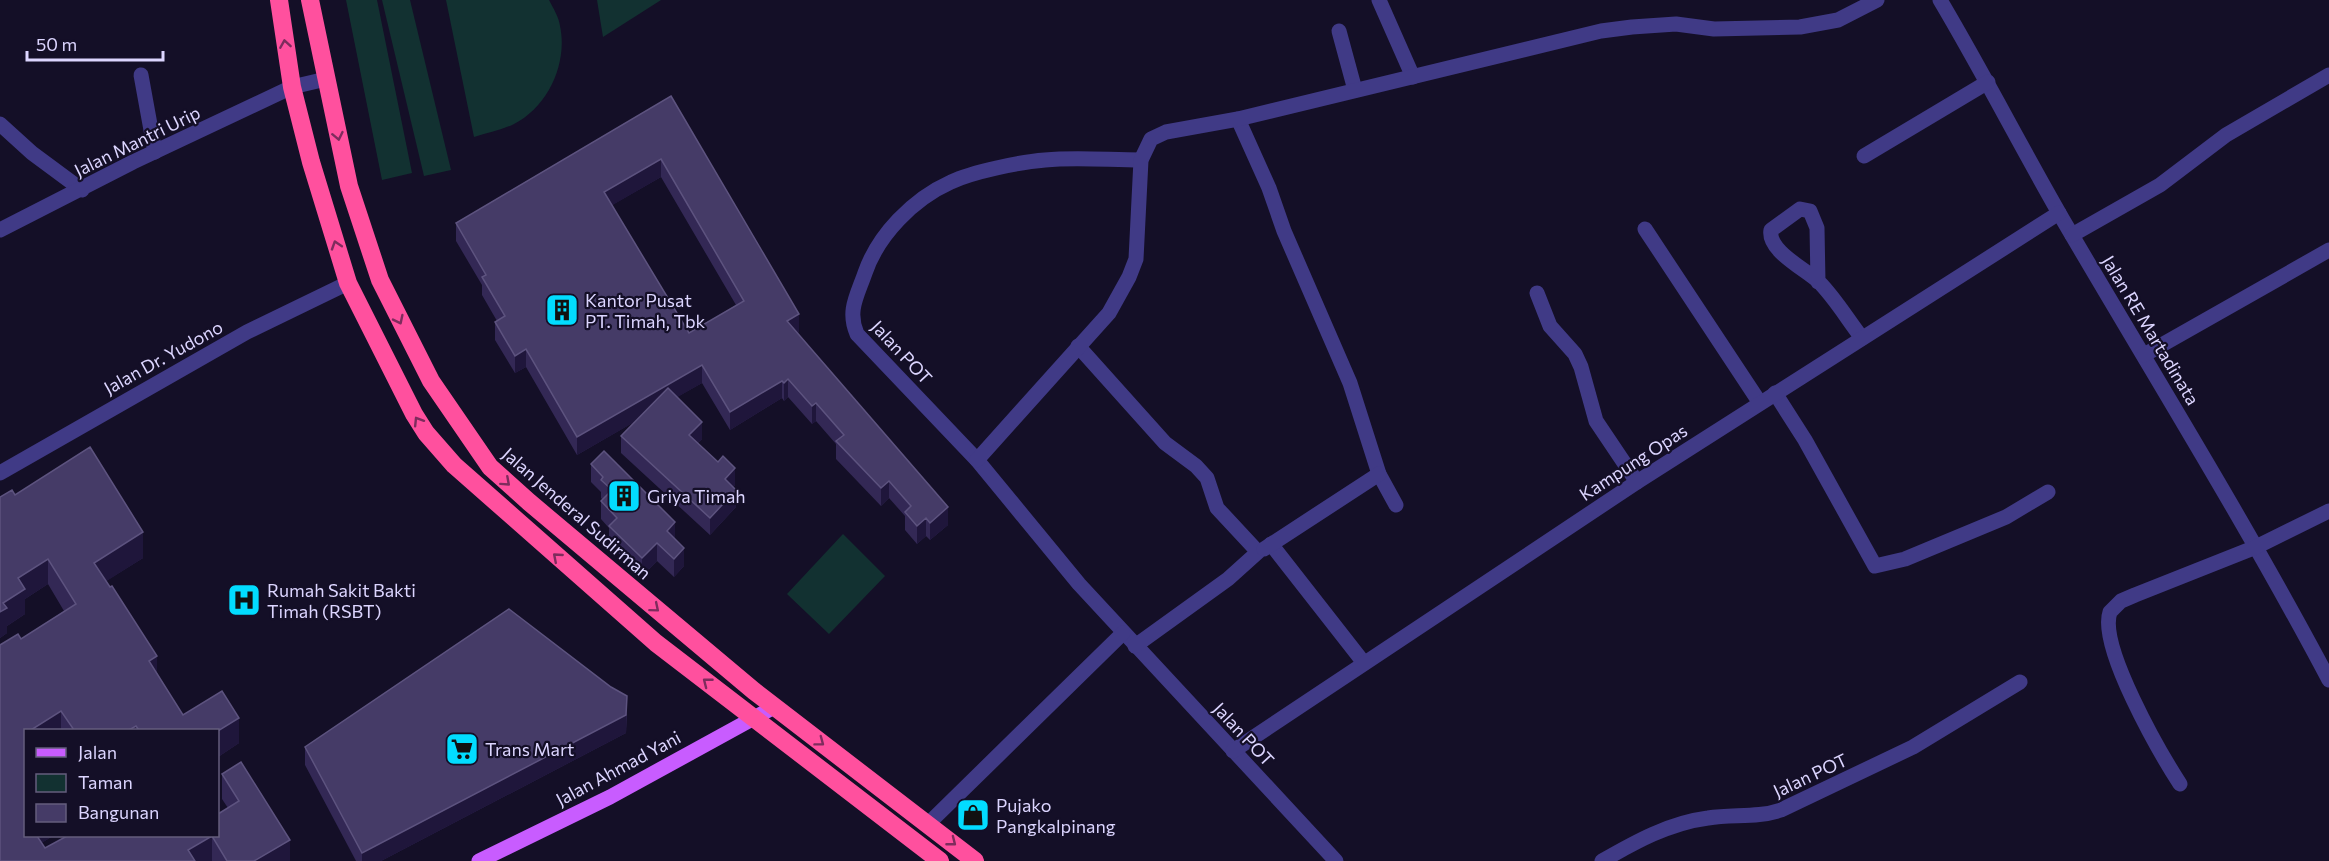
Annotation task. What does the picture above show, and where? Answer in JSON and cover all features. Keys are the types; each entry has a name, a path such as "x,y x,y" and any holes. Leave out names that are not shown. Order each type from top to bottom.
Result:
{"highway":[{"path":"279,0 292,87 311,162 348,284 426,434 454,465 656,643 940,861"},
{"name":"Jalan Jenderal Sudirman","path":"310,0 349,186 380,280 431,381 490,467 774,707 975,861"}],"main road":[{"name":"Jalan Ahmad Yani","path":"479,861 502,856 774,707"}],"street":[{"path":"1379,0 1413,77"},
{"path":"978,460 1109,313 1129,277 1136,259 1141,160 1150,139 1155,136 1238,119 1600,31 1676,24 1714,29 1800,27 1838,20 1877,0"},
{"name":"Jalan RE Martadinata","path":"1940,0 1988,82 2059,213 2256,547 2329,680"},
{"path":"1339,31 1355,90"},
{"path":"141,75 155,152"},
{"path":"2072,235 2160,185 2226,135 2329,75"},
{"name":"Jalan Mantri Urip","path":"0,230 155,152 292,87 326,79"},
{"path":"1864,156 1988,82"},
{"path":"1238,119 1350,383 1379,474 1396,505"},
{"path":"0,124 32,153 82,190"},
{"name":"Jalan POT","path":"1141,160 1044,160 968,175 949,183 911,208 882,238 871,256 852,310 853,326 857,334 978,460 1065,567 1123,633 1336,861"},
{"path":"1818,282 1817,228 1810,211 1800,209 1771,230 1770,236 1789,261 1818,282 1862,338"},
{"name":"Kampung Opas","path":"1233,751 1636,482 2059,213"},
{"path":"1645,229 1760,403"},
{"path":"2144,354 2329,250"},
{"name":"Jalan Dr. Yudono","path":"0,472 247,332 348,284"},
{"path":"1537,293 1550,326 1575,354 1581,367 1596,421 1636,482"},
{"path":"1078,346 1164,443 1202,472 1207,478 1217,508 1265,548 1364,663"},
{"path":"1775,393 1805,440 1875,567 1905,560 2006,517 2048,492"},
{"path":"1135,646 1228,579 1265,548 1379,474"},
{"path":"2180,784 2127,690 2107,619 2110,612 2121,602 2256,547 2329,511"},
{"path":"928,824 1123,633"},
{"name":"Jalan POT","path":"1602,861 1667,828 1706,818 1765,816 1781,810 1913,747 2020,682"}],"green space":[{"path":"346,0 377,0 412,173 382,180"},
{"path":"382,0 410,0 451,170 424,176"},
{"path":"446,0 549,0 557,16 562,40 558,69 553,83 537,107 514,124 474,137"},
{"path":"597,0 661,0 603,37"},
{"path":"843,534 885,576 829,634 787,594"}],"building":[{"path":"671,96 799,314 787,321 948,507 930,523 926,518 917,526 905,512 911,506 889,481 881,488 836,441 844,435 816,403 812,406 788,379 730,412 702,365 577,437 526,349 515,356 495,322 505,316 482,277 486,275 456,223","holes":["661,159 744,301 689,333 604,192"]},
{"path":"668,388 702,422 689,435 718,462 723,456 735,468 725,479 736,490 710,518 621,436"},
{"path":"90,447 143,532 94,563 110,587 112,586 157,656 149,661 183,715 222,691 239,718 219,730 138,729 136,726 131,729 73,729 61,711 33,729 24,729 24,837 38,837 45,848 65,837 210,837 188,850 195,861 0,861 0,645 18,634 21,639 76,604 48,559 18,578 25,589 3,603 7,608 0,612 0,497 12,490 15,495"},
{"path":"604,451 675,522 667,531 684,548 674,559 657,543 642,558 609,526 617,518 601,501 612,490 601,480 603,477 591,464"},
{"name":"Trans Mart","path":"509,609 611,687 627,696 626,715 362,853 305,747"},
{"path":"241,762 290,840 254,861 227,861 213,837 219,837 219,813 239,801 222,774"}],"place":[{"name":"Kantor Pusat PT. Timah, Tbk","path":"562,310"},
{"name":"Griya Timah","path":"624,496"},
{"name":"Rumah Sakit Bakti Timah (RSBT)","path":"244,600"},
{"name":"Trans Mart","path":"462,749"},
{"name":"Pujako Pangkalpinang","path":"973,815"}]}
